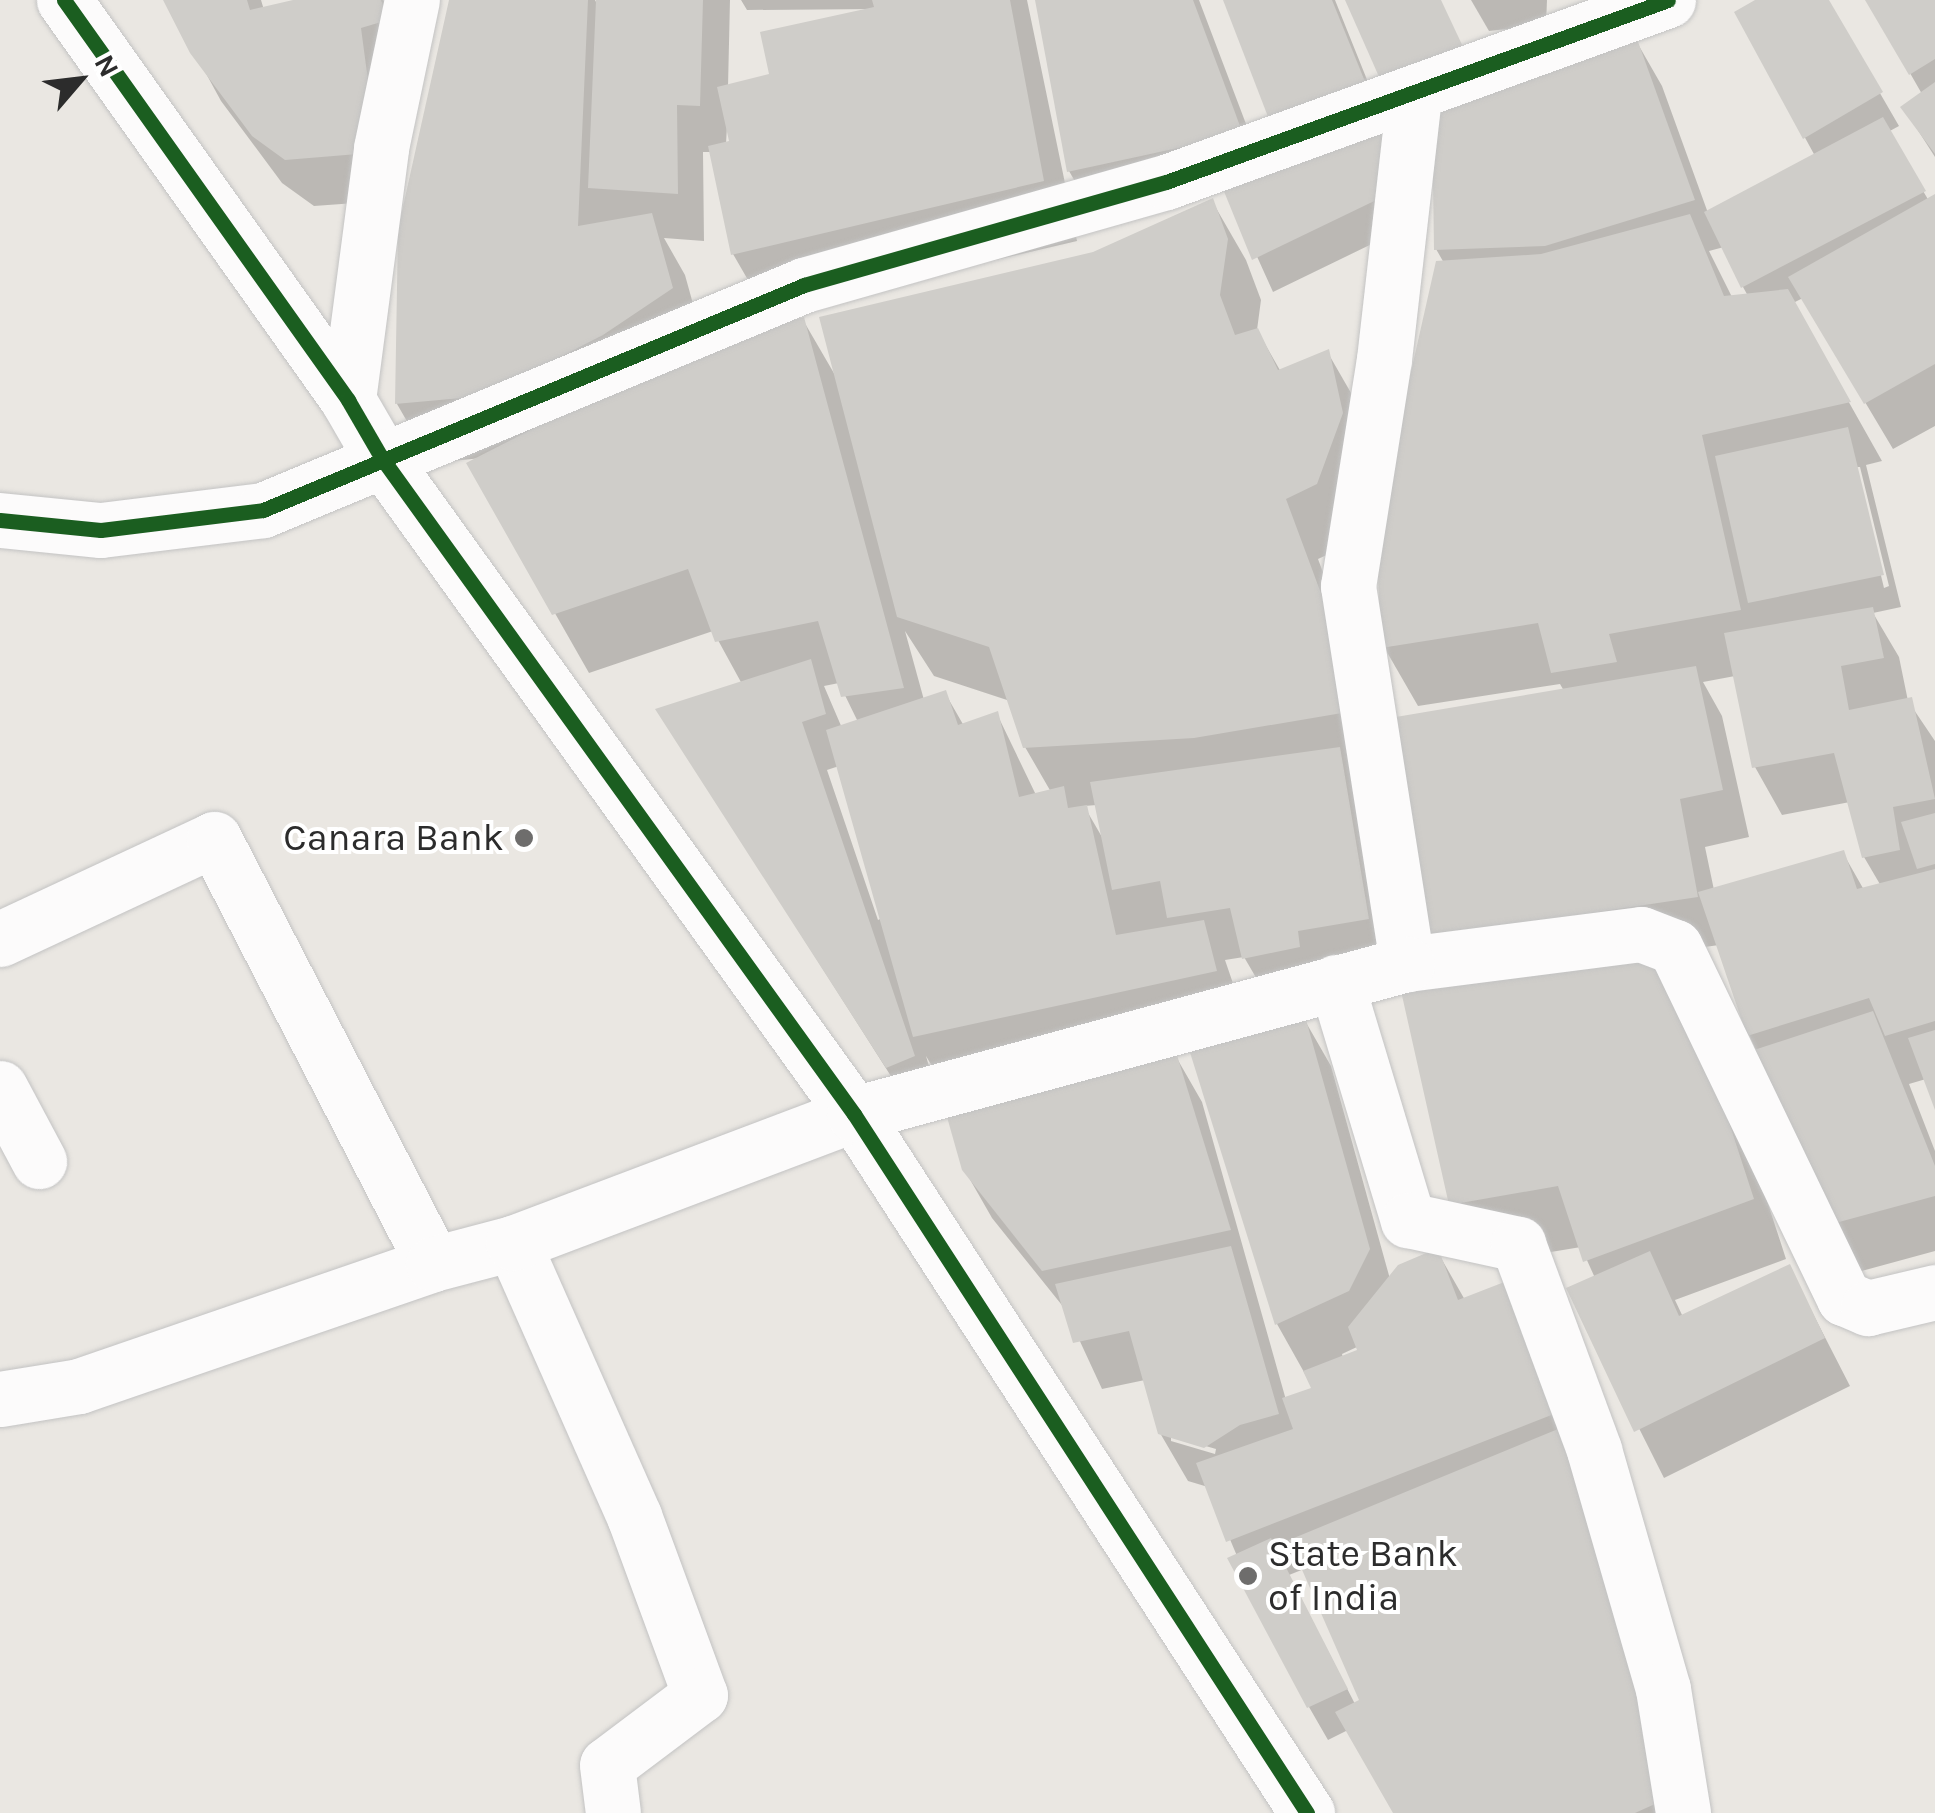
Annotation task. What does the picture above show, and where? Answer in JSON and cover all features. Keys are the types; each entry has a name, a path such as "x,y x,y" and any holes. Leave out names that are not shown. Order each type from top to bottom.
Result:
{"street":[{"path":"64,0 348,400 381,457 854,1114 1307,1813"},
{"path":"348,400 381,148 412,0"},
{"path":"0,520 101,530 263,510 381,457 804,285 1166,182 1414,96 1545,23 1668,0"},
{"path":"1406,964 1348,586 1384,359 1414,96"},
{"path":"0,939 214,839 433,1264"},
{"path":"0,1399 80,1386 433,1264 513,1243 854,1114 1406,964 1641,934 1675,947 1844,1298 1868,1308 1935,1292"},
{"path":"1336,982 1408,1220 1518,1244 1594,1450 1653,1653 1683,1813"},
{"path":"0,1088 39,1160"},
{"path":"513,1243 634,1516 700,1695 606,1765 613,1813"}],"building":[{"path":"163,0 247,0 250,10 293,0 381,0 388,20 361,28 375,133 370,153 285,160 252,136 190,53"},
{"path":"449,0 588,0 578,226 652,213 673,288 603,335 484,396 395,404 398,229"},
{"path":"596,0 703,0 700,106 677,105 678,194 588,188"},
{"path":"872,0 1010,0 1044,181 731,255 708,146 729,141 717,87 769,74 760,32 874,7"},
{"path":"1035,0 1193,0 1243,134 1067,172"},
{"path":"1223,0 1332,0 1368,89 1270,122"},
{"path":"1345,0 1441,0 1465,51 1384,88"},
{"path":"1755,0 1829,0 1883,92 1803,139 1734,12"},
{"path":"1865,0 1935,0 1935,59 1909,75"},
{"path":"1636,36 1695,200 1545,246 1434,250 1432,110"},
{"path":"1935,82 1935,154 1900,107"},
{"path":"1883,117 1926,191 1741,288 1704,212"},
{"path":"1386,120 1395,191 1252,260 1223,189"},
{"path":"1935,194 1935,364 1864,404 1788,277"},
{"path":"1213,198 1228,239 1220,295 1235,335 1258,328 1278,370 1329,349 1343,413 1317,484 1286,499 1345,658 1348,712 1194,738 1023,748 989,647 897,617 819,317 1093,252"},
{"path":"1690,214 1724,296 1788,289 1851,402 1702,435 1741,610 1609,634 1617,662 1551,673 1538,623 1381,648 1376,527 1436,261 1541,254"},
{"path":"804,317 904,688 841,697 818,621 715,642 688,569 552,615 466,463 689,349"},
{"path":"1848,427 1884,575 1748,603 1715,456"},
{"path":"1873,607 1884,658 1841,666 1849,710 1912,697 1935,799 1893,807 1900,850 1862,858 1834,753 1752,768 1724,633"},
{"path":"811,659 826,714 802,722 915,1056 886,1068 655,709"},
{"path":"1696,666 1723,790 1680,799 1698,897 1424,938 1384,719"},
{"path":"946,690 958,725 998,711 1019,797 1064,786 1068,808 1087,805 1116,935 1204,920 1217,971 913,1037 826,730"},
{"path":"1340,747 1369,919 1298,931 1300,947 1242,959 1230,908 1167,918 1160,881 1112,890 1090,782"},
{"path":"1935,813 1935,864 1917,869 1901,822"},
{"path":"1844,850 1857,889 1935,869 1935,1021 1885,1036 1869,998 1747,1036 1698,892"},
{"path":"1624,954 1680,972 1754,1199 1583,1262 1558,1186 1449,1205 1401,991"},
{"path":"1873,1011 1935,1166 1935,1196 1828,1225 1754,1050"},
{"path":"1305,1016 1370,1249 1349,1291 1275,1325 1188,1046"},
{"path":"1935,1030 1935,1110 1908,1038"},
{"path":"1176,1052 1231,1230 1042,1271 962,1170 947,1117"},
{"path":"1231,1246 1279,1414 1240,1425 1204,1448 1158,1434 1129,1331 1073,1343 1055,1284"},
{"path":"1438,1248 1458,1300 1512,1279 1559,1412 1226,1542 1196,1463 1293,1429 1282,1398 1311,1388 1303,1371 1357,1350 1348,1327 1398,1265"},
{"path":"1650,1251 1679,1316 1790,1264 1825,1338 1634,1432 1566,1288"},
{"path":"1563,1427 1666,1799 1635,1813 1393,1813 1335,1712 1359,1700 1289,1540"},
{"path":"1271,1538 1348,1689 1307,1708 1227,1558"}],"cycle path":[{"path":"64,0 348,400 381,457 854,1114 1307,1813"},
{"path":"0,520 101,530 263,510 804,285 1166,182 1668,0"}],"place":[{"name":"Canara Bank","path":"524,838"},
{"name":"State Bank of India","path":"1248,1576"}]}
